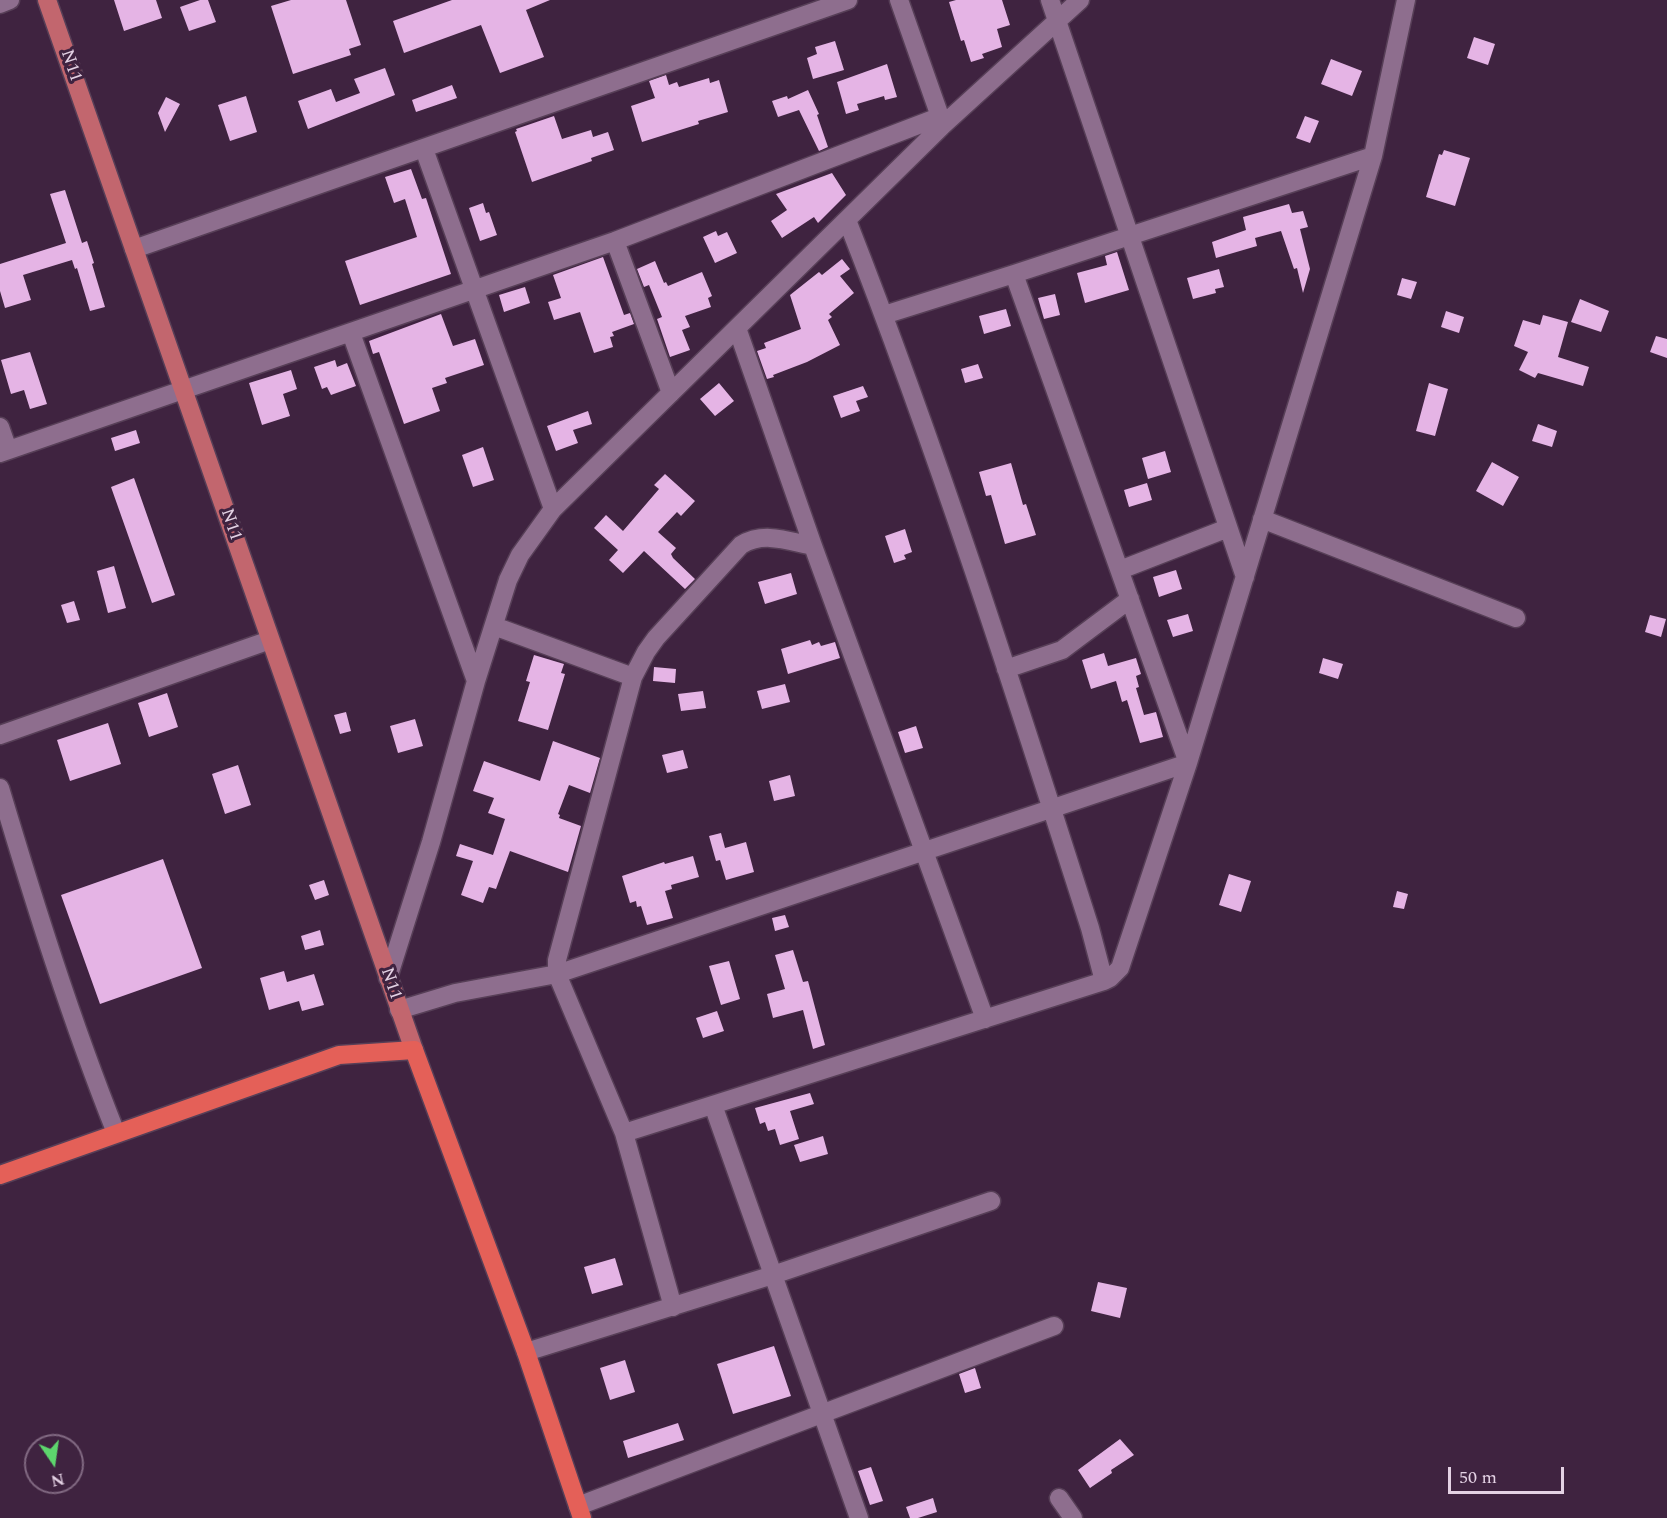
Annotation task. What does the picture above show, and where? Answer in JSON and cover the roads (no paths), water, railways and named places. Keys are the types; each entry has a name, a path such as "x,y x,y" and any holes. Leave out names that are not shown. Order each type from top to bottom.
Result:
{"highway":[{"path":"0,1175 339,1055 414,1050 526,1353 580,1512"}],"main road":[{"name":"N11","path":"47,0 414,1050"}],"street":[{"path":"0,4 10,0"},
{"path":"134,249 848,0"},
{"path":"899,0 941,121"},
{"path":"1050,0 1245,577"},
{"path":"388,978 431,842 476,681 508,580 520,555 553,509 847,220 941,121 1058,22 1080,0"},
{"path":"624,1133 1104,981 1120,968 1188,763 1373,156 1406,0"},
{"path":"0,427 4,451 475,291 941,121"},
{"path":"423,149 553,509"},
{"path":"884,315 1373,156"},
{"path":"847,220 884,315 974,570 1090,928 1104,981"},
{"path":"615,241 671,393"},
{"path":"1014,274 1188,763"},
{"path":"737,328 813,546 985,1019"},
{"path":"351,333 476,681"},
{"path":"1262,519 1516,618"},
{"path":"1120,570 1228,528"},
{"path":"674,1307 624,1133 556,974 557,960 633,676 656,638 741,545 754,538 764,537 813,546"},
{"path":"1006,669 1062,650 1130,599"},
{"path":"494,626 633,676"},
{"path":"0,735 270,640"},
{"path":"399,1010 455,993 556,974 1188,763"},
{"path":"0,788 44,937 87,1062 116,1133"},
{"path":"713,1105 859,1518"},
{"path":"526,1353 772,1275 991,1201"},
{"path":"580,1512 822,1414 1054,1326"},
{"path":"1059,1498 1073,1518"}]}
